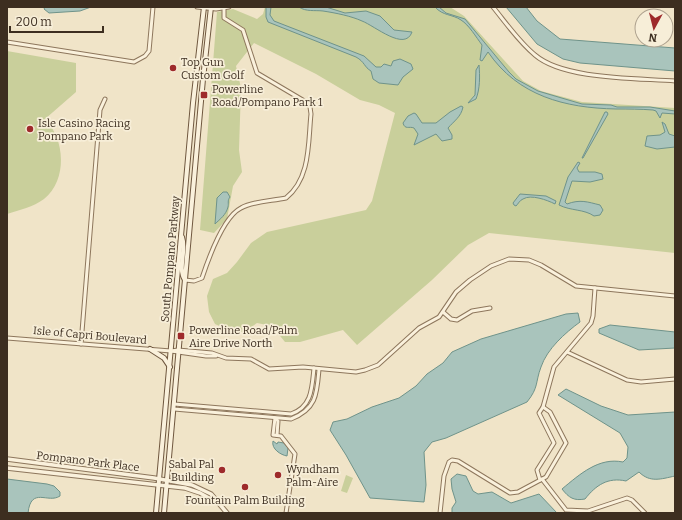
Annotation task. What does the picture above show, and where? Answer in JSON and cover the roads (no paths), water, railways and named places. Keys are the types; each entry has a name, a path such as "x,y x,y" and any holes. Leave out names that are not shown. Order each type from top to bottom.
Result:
{"main road":[{"name":"South Pompano Parkway","path":"156,513 203,7"},
{"name":"South Pompano Parkway","path":"164,513 211,8"},
{"path":"181,235 184,242 181,272 185,280"},
{"path":"150,349 164,358 170,368"}],"street":[{"path":"7,42 134,62 145,56 149,51 153,7"},
{"path":"197,7 229,7"},
{"path":"493,7 536,56 549,64 580,74 675,81"},
{"path":"185,280 194,281 202,278 214,245 235,212 243,207 286,198 291,194 305,169 311,114 310,108 306,102 262,77 257,72 243,30 224,18 224,8"},
{"path":"81,344 100,110 105,99"},
{"path":"193,103 201,104"},
{"path":"490,308 472,311 457,320 451,318 443,312 456,292 470,280 495,264 509,259 529,260 541,265 576,286 675,296"},
{"path":"595,288 594,316 591,324 567,352 552,373 543,407 539,413 554,443 537,470 541,480 566,510 588,511 627,498 632,500 645,513"},
{"name":"Isle of Capri Boulevard","path":"7,338 178,352 212,353 216,356 226,358 256,360 269,369 314,368 356,372 373,368 419,328 443,312"},
{"path":"567,352 626,380 641,382 675,379"},
{"path":"174,404 286,414 296,412 306,405 310,398 314,368"},
{"path":"174,410 291,419 306,412 311,406 317,390 319,369"},
{"path":"440,513 444,476 449,462 452,460 458,461 510,493 518,492 541,480 550,473 566,443 550,412 543,407"},
{"path":"216,408 216,413"},
{"path":"244,410 244,415"},
{"path":"275,418 278,421 275,435 282,436 295,454 286,513"},
{"name":"Pompano Park Place","path":"7,459 159,479 201,488 211,494 227,513"},
{"name":"Pompano Park Place","path":"7,468 166,486 194,491 219,504"}],"water":[{"path":"45,7 91,7 80,11 49,13 44,9"},
{"path":"266,7 271,7 270,15 274,21 364,56 376,67 381,67 384,64 391,66 393,61 400,59 411,64 413,69 403,77 398,85 379,83 373,79 371,71 356,57 268,22 266,17"},
{"path":"299,7 326,7 345,13 366,11 380,16 394,30 412,32 408,37 397,39 353,18 328,12 302,9"},
{"path":"435,7 439,7 446,13 465,19 516,79 538,91 582,104 611,105 617,107 650,107 675,111 675,114 662,113 660,118 656,111 653,110 579,106 544,97 513,79 500,67 488,52 482,61 480,60 482,45 470,28 461,20 441,12"},
{"path":"506,7 526,7 537,21 560,39 634,45 634,48 675,48 675,71 580,63 563,59 537,44"},
{"path":"479,65 480,74 476,99 468,103 475,95 476,70"},
{"path":"461,106 463,107 461,114 448,128 452,135 452,139 442,141 436,134 414,145 418,134 414,128 406,127 403,123 408,116 414,113 422,123 436,123 450,112"},
{"path":"605,112 608,114 582,158"},
{"path":"662,122 665,124 669,134 675,136 675,147 657,149 645,146 647,136 660,135 665,132"},
{"path":"578,162 580,163 577,168 579,172 595,172 602,174 603,179 590,182 572,181 565,202 567,204 584,202 600,205 603,210 600,215 594,216 586,212 559,205 568,177"},
{"path":"223,192 227,192 230,197 228,207 224,215 215,224 217,198"},
{"path":"520,194 546,196 556,201 555,204 543,199 530,197 520,201 516,206 513,203"},
{"path":"578,313 580,322 563,336 544,360 539,372 535,389 527,402 446,438 432,442 424,452 426,485 424,502 370,498 330,430 333,422 347,419 372,407 399,398 416,386 427,374 443,363 452,352 481,339 566,314"},
{"path":"610,325 675,332 675,348 639,350 599,333 599,329"},
{"path":"566,389 601,406 628,415 675,412 675,476 652,479 647,478 639,472 626,481 614,480 603,483 585,499 578,500 569,497 562,489 590,468 598,464 614,461 623,462 627,458 628,447 620,433 558,395"},
{"path":"273,441 277,444 278,442 284,443 288,448 287,456 279,453 275,449"},
{"path":"457,474 466,476 473,491 478,494 492,492 511,503 539,494 557,513 452,513 452,508 456,502 451,479"},
{"path":"7,479 54,486 60,492 60,496 55,498 36,498 30,505 28,513 7,513"}],"place":[{"name":"Top Gun Custom Golf","path":"173,68"},
{"name":"Powerline Road/Pompano Park 1","path":"204,95"},
{"name":"Isle Casino Racing Pompano Park","path":"30,129"},
{"name":"Powerline Road/Palm Aire Drive North","path":"181,336"},
{"name":"Sabal Pal Building","path":"222,470"},
{"name":"Wyndham Palm-Aire","path":"278,475"},
{"name":"Fountain Palm Building","path":"245,487"}]}
